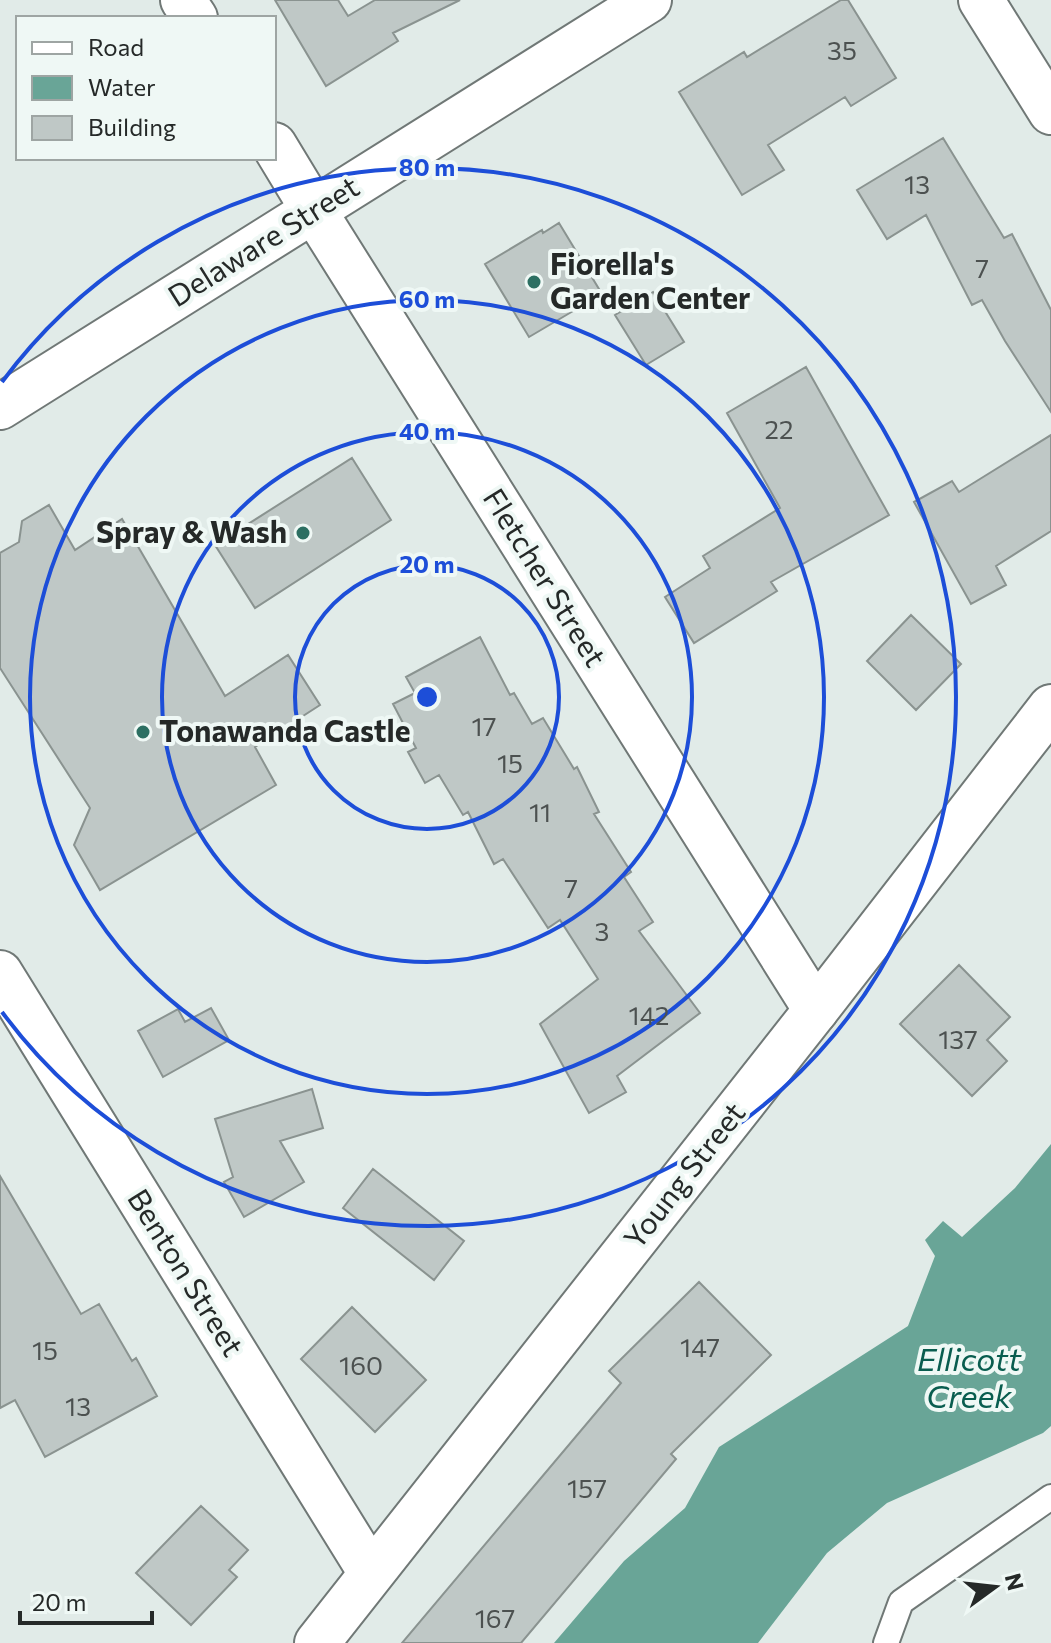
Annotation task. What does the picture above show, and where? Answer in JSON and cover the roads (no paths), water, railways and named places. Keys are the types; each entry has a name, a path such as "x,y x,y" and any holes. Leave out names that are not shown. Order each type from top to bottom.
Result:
{"street":[{"name":"Delaware Street","path":"0,407 649,0"},
{"path":"981,0 1051,112"},
{"name":"Fletcher Street","path":"276,148 816,1010"},
{"name":"Young Street","path":"317,1643 1051,707"},
{"name":"Benton Street","path":"0,973 371,1573"}],"lane":[{"path":"886,1643 901,1602 1051,1497"}],"water":[{"name":"Ellicott Creek","path":"1051,1144 1051,1426 1043,1433 887,1503 827,1553 758,1643 554,1643 624,1561 685,1508 719,1447 908,1326 935,1256 925,1240 943,1221 962,1237 1015,1188"}],"place":[{"name":"Fiorella's Garden Center","path":"534,282"},
{"name":"Spray & Wash","path":"303,533"},
{"name":"Tonawanda Castle","path":"143,732"}]}
